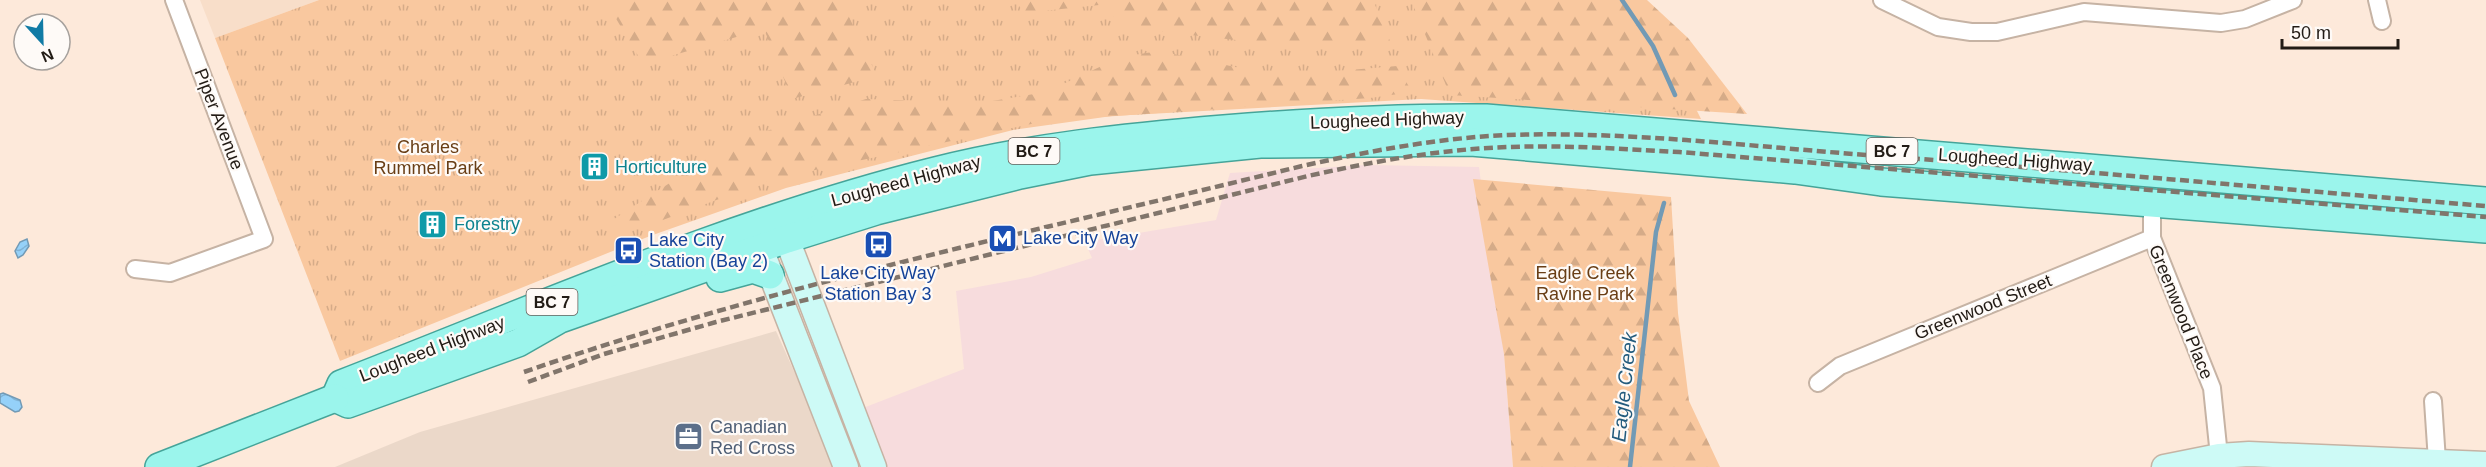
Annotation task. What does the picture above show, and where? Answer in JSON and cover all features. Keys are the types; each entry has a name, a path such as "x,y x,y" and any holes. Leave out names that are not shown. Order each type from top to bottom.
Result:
{"main road":[{"name":"Lougheed Highway","path":"159,467 335,398 341,384 936,171 1026,152 1192,131 1363,119 1486,118 2144,170 2486,201"},
{"name":"Lougheed Highway","path":"782,227 876,211 1020,175 1090,161 1260,144 1471,142 1795,170 1881,182 2486,230"},
{"name":"Lougheed Highway","path":"335,398 348,404 518,343 560,319 756,236"},
{"path":"518,343 539,345 739,272 753,269 770,275"}],"street":[{"name":"Piper Avenue","path":"135,269 170,273 264,239 174,0"},
{"path":"1882,0 1938,27 1971,32 1997,32 2084,12 2112,12 2221,23 2245,19 2293,0"},
{"path":"2377,0 2382,21"},
{"name":"Greenwood Place","path":"2152,203 2152,238 2210,381 2219,456"},
{"path":"782,227 874,467"},
{"path":"756,236 846,467"},
{"name":"Greenwood Street","path":"1818,383 1840,366 2152,238"},
{"path":"2433,401 2437,461"},
{"path":"2164,467 2219,456 2249,454 2486,464"}],"shaded area":[{"path":"200,0 319,0 215,38"},
{"path":"1368,165 1479,167 1504,354 1513,467 885,467 863,408 964,369 956,291 1031,277 1092,258 1085,242 1216,220 1230,173"},
{"path":"776,331 837,467 335,467 420,432"}],"green space":[{"name":"Charles Rummel Park","path":"319,0 1642,0 1701,119 1421,99 1112,116 1013,130 786,188 650,236 340,361 215,38"},
{"path":"605,0 841,0 877,76 792,99 764,29 643,64"},
{"path":"1015,0 1373,0 1390,41 1273,44 1128,28 1099,5 1024,13"},
{"path":"1411,0 1647,0 1688,38 1747,114 1450,95"},
{"path":"1159,51 1278,76 1397,66 1412,92 1370,98 1045,121 773,179 644,227 611,221 733,142 866,99 980,103 1046,92 1121,57"},
{"name":"Eagle Creek Ravine Park","path":"1473,179 1671,197 1678,313 1689,401 1720,467 1513,467 1504,354"}],"water":[{"path":"27,239 29,246 18,258 15,251 20,242"},
{"path":"3,393 20,400 22,407 19,411 15,412 0,403 0,394"}],"waterway":[{"name":"Eagle Creek","path":"1622,0 1653,46 1675,95"},
{"name":"Eagle Creek","path":"1630,467 1656,232 1664,203"}],"railway":[{"path":"524,372 716,312 910,260 1328,160 1456,139 1553,134 1642,137 2486,206"},
{"path":"528,382 604,354 716,322 1308,176 1383,161 1459,150 1553,147 1679,152 2486,217"}],"place":[{"name":"Horticulture","path":"594,167"},
{"name":"Forestry","path":"433,224"},
{"name":"Lake City Way","path":"1002,238"},
{"name":"Lake City Way Station Bay 3","path":"878,244"},
{"name":"Lake City Station (Bay 2)","path":"628,250"},
{"name":"Canadian Red Cross","path":"689,437"}]}
